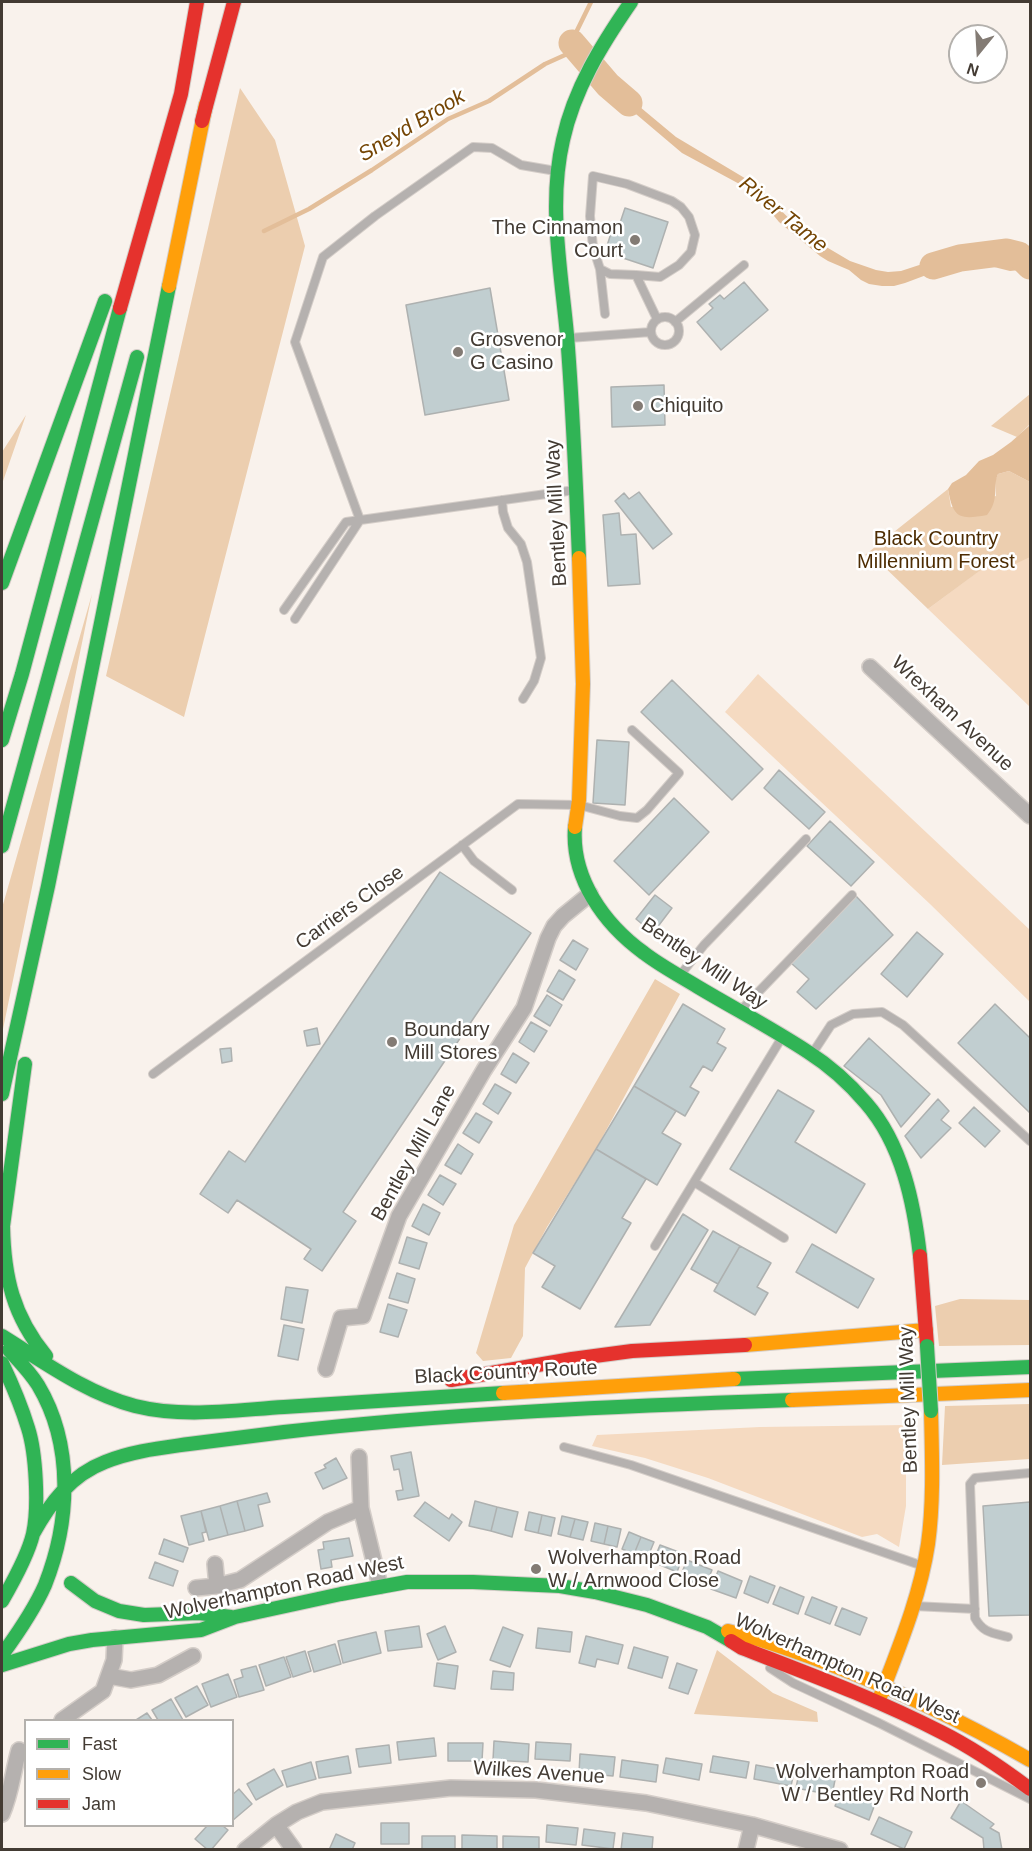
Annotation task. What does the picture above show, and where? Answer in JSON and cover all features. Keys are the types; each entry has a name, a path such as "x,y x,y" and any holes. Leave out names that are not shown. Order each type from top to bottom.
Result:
{"main road":[{"path":"2,740 181,94 197,2"},
{"path":"150,310 234,2"},
{"name":"Bentley Mill Way","path":"631,2 587,77 567,127 557,172 558,238 567,338 576,490 583,674 579,805 574,848 577,864 590,894 636,947 812,1055 842,1077 878,1118 891,1139 903,1166 916,1222 923,1286 931,1411 931,1492 928,1543 924,1566 878,1703"},
{"path":"2,583 181,94"},
{"path":"2,1094 48,886 206,104"},
{"path":"2,846 141,344"},
{"path":"48,886 3,1226 3,1253 12,1296 26,1331 45,1355 71,1378"},
{"path":"310,1404 572,1359 632,1352 769,1344 926,1330"},
{"name":"Black Country Route","path":"2,1336 101,1395 140,1407 163,1411 207,1411 673,1382 1030,1367"},
{"path":"2,1341 38,1384 50,1408 60,1443 66,1488 61,1535 51,1574 36,1606 2,1655"},
{"path":"2,1363 24,1412 33,1449 36,1491 33,1534 16,1576 2,1601"},
{"name":"Black Country Route","path":"33,1534 48,1509 66,1488 94,1466 128,1454 276,1432 460,1417 1030,1390"},
{"path":"61,1535 62,1553 71,1583 82,1605 93,1614"},
{"name":"Wolverhampton Road West","path":"2,1665 111,1632 201,1630 235,1617 407,1582 526,1583 560,1586 638,1602 707,1627 747,1635 836,1666 977,1729 1030,1760"},
{"path":"71,1583 95,1601 119,1611 144,1616 199,1613 235,1617"},
{"name":"Wolverhampton Road West","path":"707,1627 742,1648 878,1703 942,1732 992,1761 1030,1789"}],"street":[{"name":"Wrexham Avenue","path":"870,667 1030,816"},
{"name":"Bentley Mill Lane","path":"326,1369 341,1318 363,1316 399,1216 484,1070 524,1008 554,926 590,894"},
{"path":"359,1457 361,1508 380,1587"},
{"path":"196,1588 240,1580 328,1522 361,1508"},
{"path":"214,1563 217,1586"},
{"path":"63,1719 104,1691 114,1660 111,1632"},
{"path":"109,1676 130,1680 158,1675 193,1656"},
{"path":"2,1757 22,1748"},
{"path":"2,1814 22,1748"},
{"name":"Wilkes Avenue","path":"245,1850 276,1825 297,1812 322,1802 451,1788 536,1790 646,1803 752,1826 840,1850"},
{"path":"276,1825 294,1850"},
{"path":"746,1850 752,1826"}],"lane":[{"path":"360,520 295,342 323,257 375,216 472,147 492,148 521,165 557,172"},
{"path":"600,269 610,274 660,277 679,266 691,252 695,235 688,217 681,207 672,201 627,184 593,176 592,247 600,269 605,314"},
{"path":"675,322 744,264"},
{"path":"636,275 657,319"},
{"path":"667,317 675,322 679,330 674,342 665,345 657,343 651,332 652,324 657,319 667,317"},
{"path":"567,338 651,332"},
{"path":"284,610 346,522 576,490"},
{"path":"502,500 508,528 521,544 528,562 541,658 534,681 523,699"},
{"path":"294,619 360,520"},
{"name":"Carriers Close","path":"153,1074 518,804 579,805 637,818 647,810 679,773 632,730"},
{"path":"680,976 704,945 806,839"},
{"path":"462,845 474,861 512,890"},
{"path":"739,1012 852,894"},
{"path":"812,1055 831,1025 853,1014 882,1012 903,1025 1030,1141"},
{"path":"655,1246 782,1037"},
{"path":"694,1182 784,1238"},
{"path":"564,1447 631,1465 924,1566"},
{"path":"1008,1637 980,1627 975,1618 970,1484 975,1478 1030,1473"},
{"path":"912,1606 975,1609"},
{"path":"742,1648 793,1683 879,1723 1030,1799"}],"shaded area":[{"path":"992,252 1005,257 1008,261 1004,266 979,260 972,262 968,258 970,254"},
{"path":"1030,533 1030,707 928,609"},
{"path":"758,674 1030,930 1030,1002 930,904 725,712"},
{"path":"906,1425 906,1506 899,1547 877,1534 862,1537 708,1478 645,1458 592,1446 597,1435 760,1427"}],"green space":[{"path":"240,88 275,140 305,246 184,717 106,676"},
{"path":"1030,394 1030,424 1017,437 991,426"},
{"path":"26,415 2,484 2,452"},
{"name":"Black Country Millennium Forest","path":"1009,471 1030,482 1030,557 1013,565 989,564 928,609 877,560 865,555 948,489 951,507 996,496 995,481 998,474"},
{"path":"92,594 2,1034 2,908"},
{"path":"655,979 680,994 596,1149 547,1227 525,1268 523,1336 511,1358 483,1361 476,1353 514,1225"},
{"path":"960,1299 1030,1300 1030,1345 939,1346 935,1306"},
{"path":"1030,1404 1030,1459 942,1465 945,1406"},
{"path":"717,1650 773,1693 817,1712 818,1722 694,1714"}],"water":[{"path":"607,73 622,92 676,137 753,183 806,235 850,261 876,270 901,271 965,250 1017,243 1030,254 1030,277 1020,270 1010,271 986,265 975,265 937,271 894,286 869,284 849,270 820,256 779,222 760,199 745,187 682,153 617,98 599,87","holes":["992,252 1007,260 1004,266 979,260 972,262 968,256"]},
{"path":"1030,425 1030,482 1009,471 998,474 995,499 987,515 964,517 959,515 950,499 948,489 952,483 966,475 979,461 993,455 1011,442"}],"building":[{"name":"The Cinnamon Court","path":"625,208 668,222 653,268 605,252 613,227 618,229"},
{"path":"744,282 768,310 721,350 697,322 713,308 709,304 720,295 724,299"},
{"name":"Grosvenor G Casino","path":"490,288 509,400 425,415 406,305"},
{"name":"Chiquito","path":"664,385 665,425 612,427 611,387"},
{"path":"639,492 672,534 653,549 615,501 624,493 629,499"},
{"path":"619,513 621,535 636,534 640,584 608,586 603,515"},
{"path":"672,680 763,769 732,800 641,712"},
{"path":"597,740 629,742 625,805 593,803"},
{"path":"779,770 825,812 809,829 764,788"},
{"path":"674,798 709,832 649,895 614,861"},
{"path":"830,821 874,862 851,886 807,846"},
{"name":"Boundary Mill Stores","path":"440,872 531,933 343,1212 356,1221 322,1271 304,1259 311,1249 237,1200 228,1213 200,1194 229,1151 245,1162"},
{"path":"655,895 672,908 653,933 636,919"},
{"path":"855,895 893,935 816,1009 797,992 809,979 791,963"},
{"path":"917,932 943,954 907,997 881,974"},
{"path":"573,940 588,949 576,970 560,960"},
{"path":"559,970 575,980 563,1000 547,991"},
{"path":"547,995 562,1005 550,1026 534,1016"},
{"path":"683,1004 725,1029 717,1043 726,1048 712,1071 703,1066 690,1087 699,1092 685,1116 634,1086"},
{"path":"995,1004 1030,1038 1030,1113 958,1043"},
{"path":"531,1022 547,1031 534,1052 519,1042"},
{"path":"317,1028 320,1044 307,1046 304,1031"},
{"path":"869,1038 930,1094 901,1127 881,1095 844,1066"},
{"path":"231,1048 232,1061 222,1063 220,1049"},
{"path":"513,1053 529,1063 516,1083 501,1074"},
{"path":"495,1084 511,1093 498,1114 483,1104"},
{"path":"634,1086 676,1111 662,1133 681,1144 657,1185 596,1149"},
{"path":"778,1090 814,1111 795,1142 865,1184 836,1233 730,1169"},
{"path":"938,1099 949,1111 941,1120 951,1128 921,1158 905,1136"},
{"path":"974,1107 1000,1131 985,1147 959,1123"},
{"path":"476,1113 492,1122 479,1143 463,1133"},
{"path":"458,1144 473,1154 461,1174 445,1165"},
{"path":"596,1149 646,1179 622,1218 631,1223 580,1309 542,1287 555,1266 533,1253"},
{"path":"440,1175 456,1184 443,1205 428,1195"},
{"path":"423,1204 440,1213 429,1235 412,1226"},
{"path":"683,1214 708,1230 650,1325 615,1327"},
{"path":"713,1231 740,1246 718,1284 691,1269"},
{"path":"407,1237 427,1243 419,1269 399,1263"},
{"path":"812,1244 874,1279 858,1308 796,1272"},
{"path":"740,1246 771,1263 757,1287 768,1293 755,1315 714,1291"},
{"path":"397,1273 415,1279 408,1303 389,1298"},
{"path":"286,1287 308,1290 302,1323 281,1319"},
{"path":"388,1304 407,1310 398,1337 380,1332"},
{"path":"284,1325 304,1329 298,1360 278,1356"},
{"path":"411,1452 419,1496 398,1500 396,1491 403,1490 399,1469 394,1470 391,1456"},
{"path":"336,1458 347,1478 323,1489 315,1473 326,1468 324,1465"},
{"path":"267,1493 270,1502 258,1505 263,1526 245,1531 237,1501"},
{"path":"237,1501 245,1531 228,1535 220,1506"},
{"path":"475,1501 497,1507 491,1531 469,1526"},
{"path":"425,1502 449,1519 452,1514 462,1522 449,1541 414,1516"},
{"path":"1030,1502 1030,1615 989,1616 983,1506"},
{"path":"220,1506 228,1535 209,1540 201,1511"},
{"path":"497,1507 518,1512 512,1537 491,1531"},
{"path":"201,1511 206,1532 202,1533 204,1541 189,1545 181,1516"},
{"path":"529,1512 542,1515 538,1533 525,1530"},
{"path":"542,1515 555,1518 551,1536 538,1533"},
{"path":"562,1516 575,1519 570,1537 558,1534"},
{"path":"575,1519 588,1522 583,1540 570,1537"},
{"path":"595,1523 608,1526 604,1544 591,1541"},
{"path":"608,1526 621,1529 617,1547 604,1544"},
{"path":"629,1532 641,1537 634,1554 622,1549"},
{"path":"641,1537 654,1542 647,1559 634,1554"},
{"path":"349,1538 353,1556 331,1560 332,1567 321,1569 318,1550 324,1549 323,1542"},
{"path":"164,1539 188,1548 183,1562 159,1554"},
{"path":"660,1545 684,1554 677,1572 653,1562"},
{"path":"687,1560 712,1570 705,1587 680,1577"},
{"path":"155,1562 178,1571 173,1586 149,1578"},
{"path":"718,1571 742,1581 736,1598 711,1589"},
{"path":"750,1576 775,1586 768,1603 744,1593"},
{"path":"780,1587 804,1597 798,1614 773,1604"},
{"path":"812,1597 837,1607 830,1624 805,1614"},
{"path":"842,1608 867,1618 860,1635 835,1625"},
{"path":"419,1626 422,1647 388,1651 385,1631"},
{"path":"445,1626 456,1652 438,1660 427,1634"},
{"path":"503,1627 523,1635 510,1667 490,1660"},
{"path":"538,1628 572,1632 570,1652 536,1648"},
{"path":"376,1632 381,1653 343,1663 338,1641"},
{"path":"586,1636 623,1645 618,1664 597,1659 595,1667 579,1663"},
{"path":"335,1644 341,1664 314,1672 308,1652"},
{"path":"634,1647 668,1657 662,1678 628,1668"},
{"path":"305,1651 311,1671 293,1677 286,1657"},
{"path":"284,1657 291,1677 266,1686 259,1665"},
{"path":"437,1663 458,1666 455,1689 434,1686"},
{"path":"677,1663 697,1670 688,1694 669,1688"},
{"path":"256,1666 264,1690 239,1697 234,1680 243,1677 241,1670"},
{"path":"493,1671 514,1673 513,1690 491,1689"},
{"path":"228,1674 237,1697 211,1707 202,1684"},
{"path":"197,1686 208,1705 186,1717 175,1698"},
{"path":"171,1699 182,1719 157,1719 152,1710"},
{"path":"147,1713 151,1719 138,1719"},
{"path":"434,1738 436,1756 399,1760 397,1742"},
{"path":"494,1741 529,1744 528,1762 493,1760"},
{"path":"536,1742 571,1744 570,1761 535,1759"},
{"path":"448,1743 483,1743 482,1761 448,1761"},
{"path":"389,1745 391,1763 359,1767 356,1749"},
{"path":"580,1754 615,1757 613,1776 579,1773"},
{"path":"348,1756 351,1773 319,1778 316,1762"},
{"path":"713,1756 749,1762 746,1778 710,1772"},
{"path":"666,1758 702,1764 699,1780 663,1773"},
{"path":"622,1760 658,1765 656,1782 620,1777"},
{"path":"311,1762 316,1779 287,1787 282,1771"},
{"path":"756,1765 794,1772 791,1786 754,1779"},
{"path":"274,1769 283,1785 256,1800 247,1784"},
{"path":"799,1773 835,1780 832,1795 796,1788"},
{"path":"239,1789 252,1804 234,1819 234,1793"},
{"path":"841,1791 875,1804 869,1820 835,1806"},
{"path":"961,1801 994,1824 990,1828 999,1833 1002,1850 984,1850 983,1838 951,1818"},
{"path":"879,1817 912,1832 904,1849 871,1834"},
{"path":"381,1823 409,1823 409,1844 381,1844"},
{"path":"547,1825 578,1828 576,1845 546,1842"},
{"path":"206,1827 224,1827 228,1830 211,1850 195,1839"},
{"path":"584,1829 615,1833 613,1849 582,1845"},
{"path":"623,1833 653,1837 652,1850 621,1850"},
{"path":"336,1834 355,1843 352,1850 329,1850"},
{"path":"462,1835 497,1836 497,1850 462,1850"},
{"path":"422,1836 455,1836 455,1850 422,1850"},
{"path":"503,1836 539,1837 539,1850 503,1850"}],"waterway":[{"name":"Sneyd Brook","path":"264,231 309,209 448,119 489,101 545,64 565,55 591,2"},
{"name":"River Tame","path":"572,43 608,85 629,103"},
{"name":"River Tame","path":"933,266 960,258 1007,252 1019,255 1030,266"}],"traffic: fast":[{"path":"579,558 569,363 557,237 556,188 563,140 574,103 590,68 631,2"},
{"path":"2,1094 48,886 169,286"},
{"path":"2,583 105,301"},
{"path":"2,740 22,674 120,308"},
{"path":"2,846 137,357"},
{"path":"575,827 578,864 585,882 604,914 629,941 664,967 816,1057 839,1075 866,1103 889,1137 897,1155 910,1195 920,1256"},
{"path":"25,1064 3,1226 4,1245 8,1279 18,1311 46,1356"},
{"path":"2,1336 82,1385 117,1400 153,1410 209,1412 503,1393"},
{"path":"927,1346 931,1411"},
{"path":"2,1655 20,1630 45,1585 60,1536 64,1484 63,1458 50,1408 35,1380 9,1350"},
{"path":"2,1363 31,1439 36,1495 35,1523 31,1542 2,1601"},
{"path":"734,1379 1030,1367"},
{"path":"33,1534 54,1501 82,1474 105,1462 147,1450 347,1425 474,1415 792,1400"},
{"path":"2,1665 69,1644 201,1630 235,1617 407,1582 560,1586 595,1592 647,1605 707,1627 731,1641"},
{"path":"71,1583 95,1601 119,1611 144,1615 199,1613 231,1617"}],"traffic: slow":[{"path":"169,286 206,104"},
{"path":"575,827 579,800 583,684 579,558"},
{"path":"745,1345 926,1330"},
{"path":"503,1393 734,1379"},
{"path":"792,1400 1030,1390"},
{"path":"880,1697 914,1603 928,1544 932,1494 931,1411"},
{"path":"728,1631 788,1649 877,1683 955,1719 1030,1760"}],"traffic: jam":[{"path":"120,308 181,94 197,2"},
{"path":"202,121 234,2"},
{"path":"920,1256 927,1345"},
{"path":"451,1380 632,1351 745,1345"},
{"path":"731,1641 742,1648 843,1687 917,1720 976,1752 1030,1789"}],"place":[{"name":"The Cinnamon Court","path":"635,240"},
{"name":"Grosvenor G Casino","path":"458,352"},
{"name":"Chiquito","path":"638,406"},
{"name":"Boundary Mill Stores","path":"392,1042"},
{"name":"Wolverhampton Road W / Arnwood Close","path":"536,1569"},
{"name":"Wolverhampton Road W / Bentley Rd North","path":"981,1783"}]}
